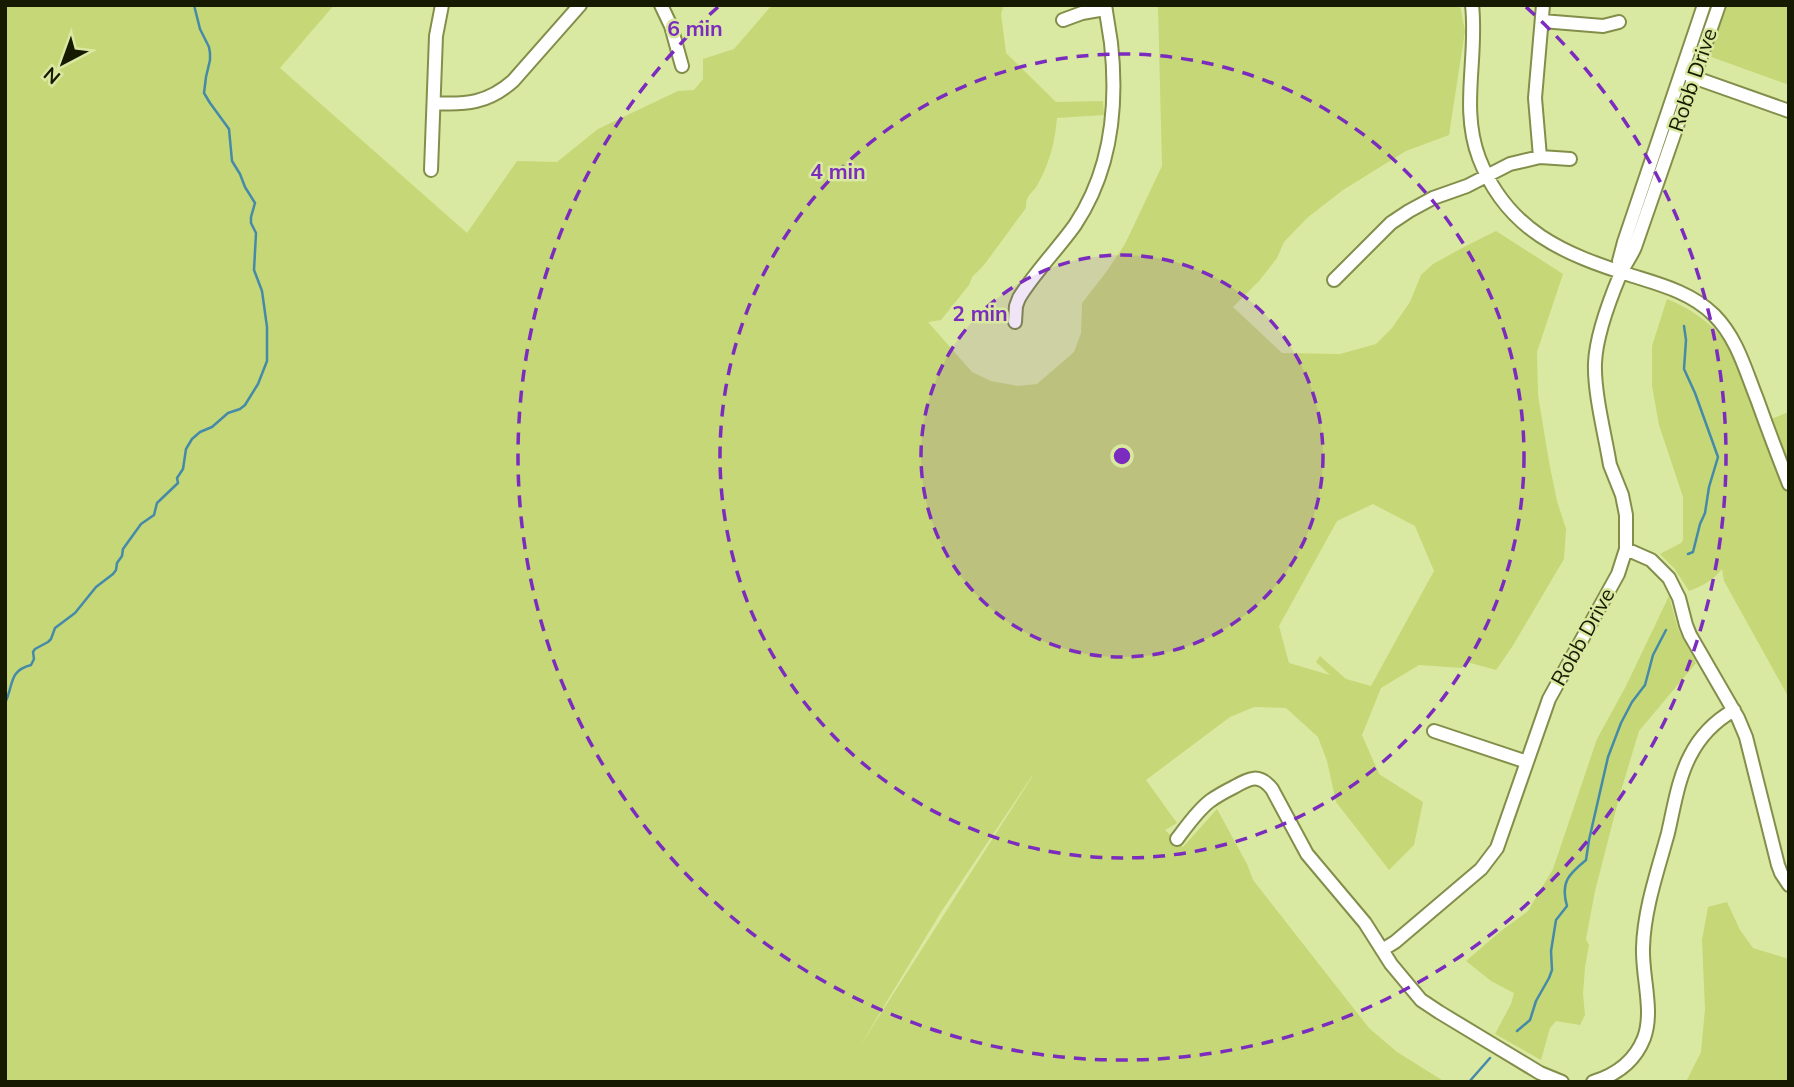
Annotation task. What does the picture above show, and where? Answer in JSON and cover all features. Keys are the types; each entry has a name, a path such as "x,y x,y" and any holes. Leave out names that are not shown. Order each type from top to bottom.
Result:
{"street":[{"path":"431,170 436,36 442,5"},
{"path":"434,103 465,104 504,89 580,5"},
{"path":"661,5 671,26 682,66"},
{"path":"1472,5 1474,38 1470,120 1476,149 1487,177 1499,196 1512,212 1542,239 1574,255 1670,288 1690,297 1714,315 1727,330 1740,355 1789,484"},
{"path":"1540,158 1535,98 1543,5"},
{"name":"Robb Drive","path":"1621,272 1619,261 1624,242 1704,5"},
{"name":"Robb Drive","path":"1382,950 1395,942 1488,862 1501,840 1549,699 1622,565 1626,548 1625,505 1610,465 1595,363 1601,331 1621,272 1635,247 1719,5"},
{"path":"1015,322 1019,298 1079,217 1094,189 1107,153 1113,95 1111,43 1105,7 1063,20"},
{"path":"1542,20 1604,26 1619,22"},
{"path":"1681,73 1789,111"},
{"path":"1334,280 1399,217 1443,193 1467,186 1510,164 1540,158 1570,159"},
{"path":"1626,548 1651,560 1669,578 1679,598 1690,635 1734,710 1746,737 1778,865 1789,885"},
{"path":"1593,1082 1611,1075 1628,1063 1643,1039 1649,1013 1644,970 1644,934 1682,778 1699,741 1720,719 1734,710"},
{"path":"1434,731 1527,762"},
{"path":"1177,839 1210,801 1250,778 1260,779 1272,789 1307,854 1366,923 1391,964 1421,1000 1549,1078 1562,1082"}],"green space":[{"path":"5,5 334,5 280,68 467,233 517,161 557,162 598,129 678,91 694,90 703,79 703,59 734,49 772,5 1004,5 1001,14 1006,53 1056,102 1103,101 1104,115 1057,118 1049,160 1038,184 1028,197 1026,208 941,320 928,322 972,372 991,381 1018,386 1037,384 1074,352 1081,333 1082,303 1125,244 1162,166 1158,5 1460,5 1465,31 1449,135 1406,151 1343,190 1307,218 1284,242 1277,258 1259,281 1233,307 1282,353 1340,354 1376,344 1392,328 1410,302 1421,275 1433,264 1496,231 1563,274 1537,352 1538,395 1557,501 1566,529 1564,559 1496,670 1467,662 1462,668 1419,665 1381,688 1362,735 1379,774 1423,802 1414,845 1389,870 1336,802 1327,761 1318,737 1286,708 1254,707 1230,717 1146,780 1177,823 1165,830 1183,847 1217,809 1253,880 1369,1028 1397,1052 1445,1082 5,1082","holes":["1373,504 1415,526 1434,571 1371,686 1346,679 1320,656 1316,662 1330,675 1289,663 1279,626 1337,521","1032,777 858,1049 941,912"]},
{"path":"1720,5 1789,5 1789,85 1703,54"},
{"path":"1667,299 1699,316 1725,342 1739,370 1758,424 1789,412 1789,698 1724,581 1722,569 1707,582 1689,591 1674,568 1660,554 1683,540 1683,497 1659,425 1652,386 1652,346"},
{"path":"1669,596 1678,629 1696,663 1639,731 1595,891 1586,939 1589,945 1583,994 1585,1015 1580,1025 1556,1021 1550,1028 1541,1060 1495,1034 1514,993 1491,981 1466,961 1528,911 1553,869 1597,739"},
{"path":"1727,902 1740,930 1753,948 1789,959 1789,1082 1686,1082 1701,1052 1705,1009 1702,940 1708,907"}],"waterway":[{"path":"5,703 15,675 31,665 35,649 48,642 55,628 75,613 96,587 113,574 123,549 141,524 154,515 157,503 178,483 177,478 183,469 186,449 192,439 228,413 245,405 258,384 267,361 267,327 262,291 254,270 256,233 251,217 255,203 232,161 229,129 204,93 210,53 194,5"},
{"path":"1684,326 1684,369 1718,457 1693,552 1688,554"},
{"path":"1517,1031 1530,1020 1536,1001 1552,970 1551,951 1556,920 1567,906 1565,885 1586,860 1608,757 1621,723 1645,685 1653,655 1666,630"},
{"path":"1469,1082 1490,1058"}]}
